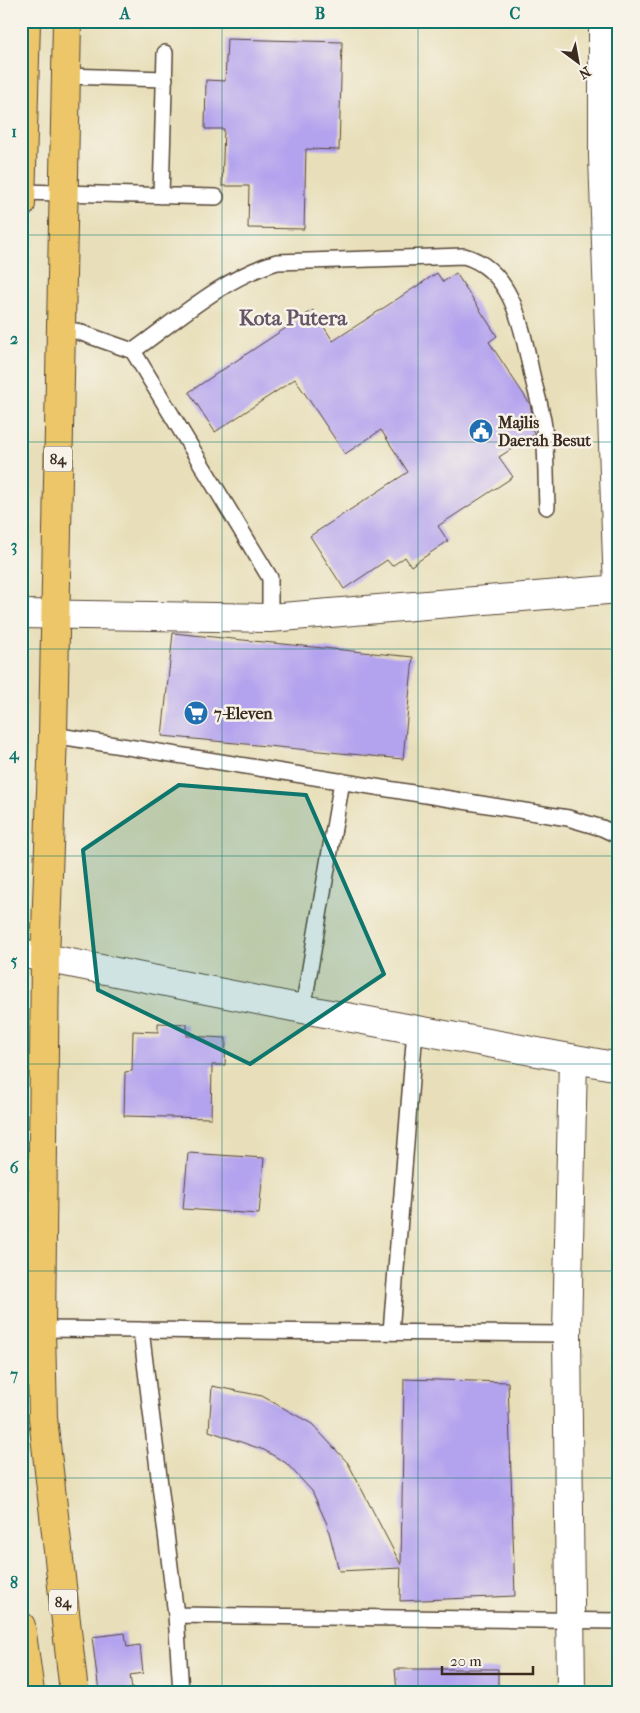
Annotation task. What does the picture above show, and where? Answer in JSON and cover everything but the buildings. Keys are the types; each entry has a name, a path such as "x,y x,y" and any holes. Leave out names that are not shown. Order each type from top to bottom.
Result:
{"main road":[{"path":"21,204 26,21"},
{"name":"84","path":"67,21 62,193 53,734 33,956 43,1418 74,1692"},
{"path":"21,1626 30,1692"}],"street":[{"path":"21,614 270,618 618,589 611,116 602,21"},
{"path":"33,956 303,1009 619,1067"},
{"path":"571,1692 566,1334 573,1059"}],"lane":[{"path":"161,196 165,53"},
{"path":"65,76 165,78"},
{"path":"21,192 216,197"},
{"path":"133,351 232,281 253,269 276,262 464,256 479,260 492,271 503,285 515,308 521,327 544,425 547,507"},
{"path":"60,331 76,331 133,351 270,578 270,618"},
{"path":"53,734 568,818 602,828 619,836"},
{"path":"303,1009 342,781"},
{"path":"391,1332 415,1030"},
{"path":"41,1329 566,1334"},
{"path":"141,1330 176,1615 181,1692"},
{"path":"176,1615 619,1621"}],"highlighted area":[{"path":"179,785 306,795 384,974 250,1064 98,990 83,850"}],"place":[{"name":"Majlis Daerah Besut","path":"481,431"},
{"name":"7-Eleven","path":"196,713"}],"district":[{"name":"Kota Putera","path":"293,318"}]}
